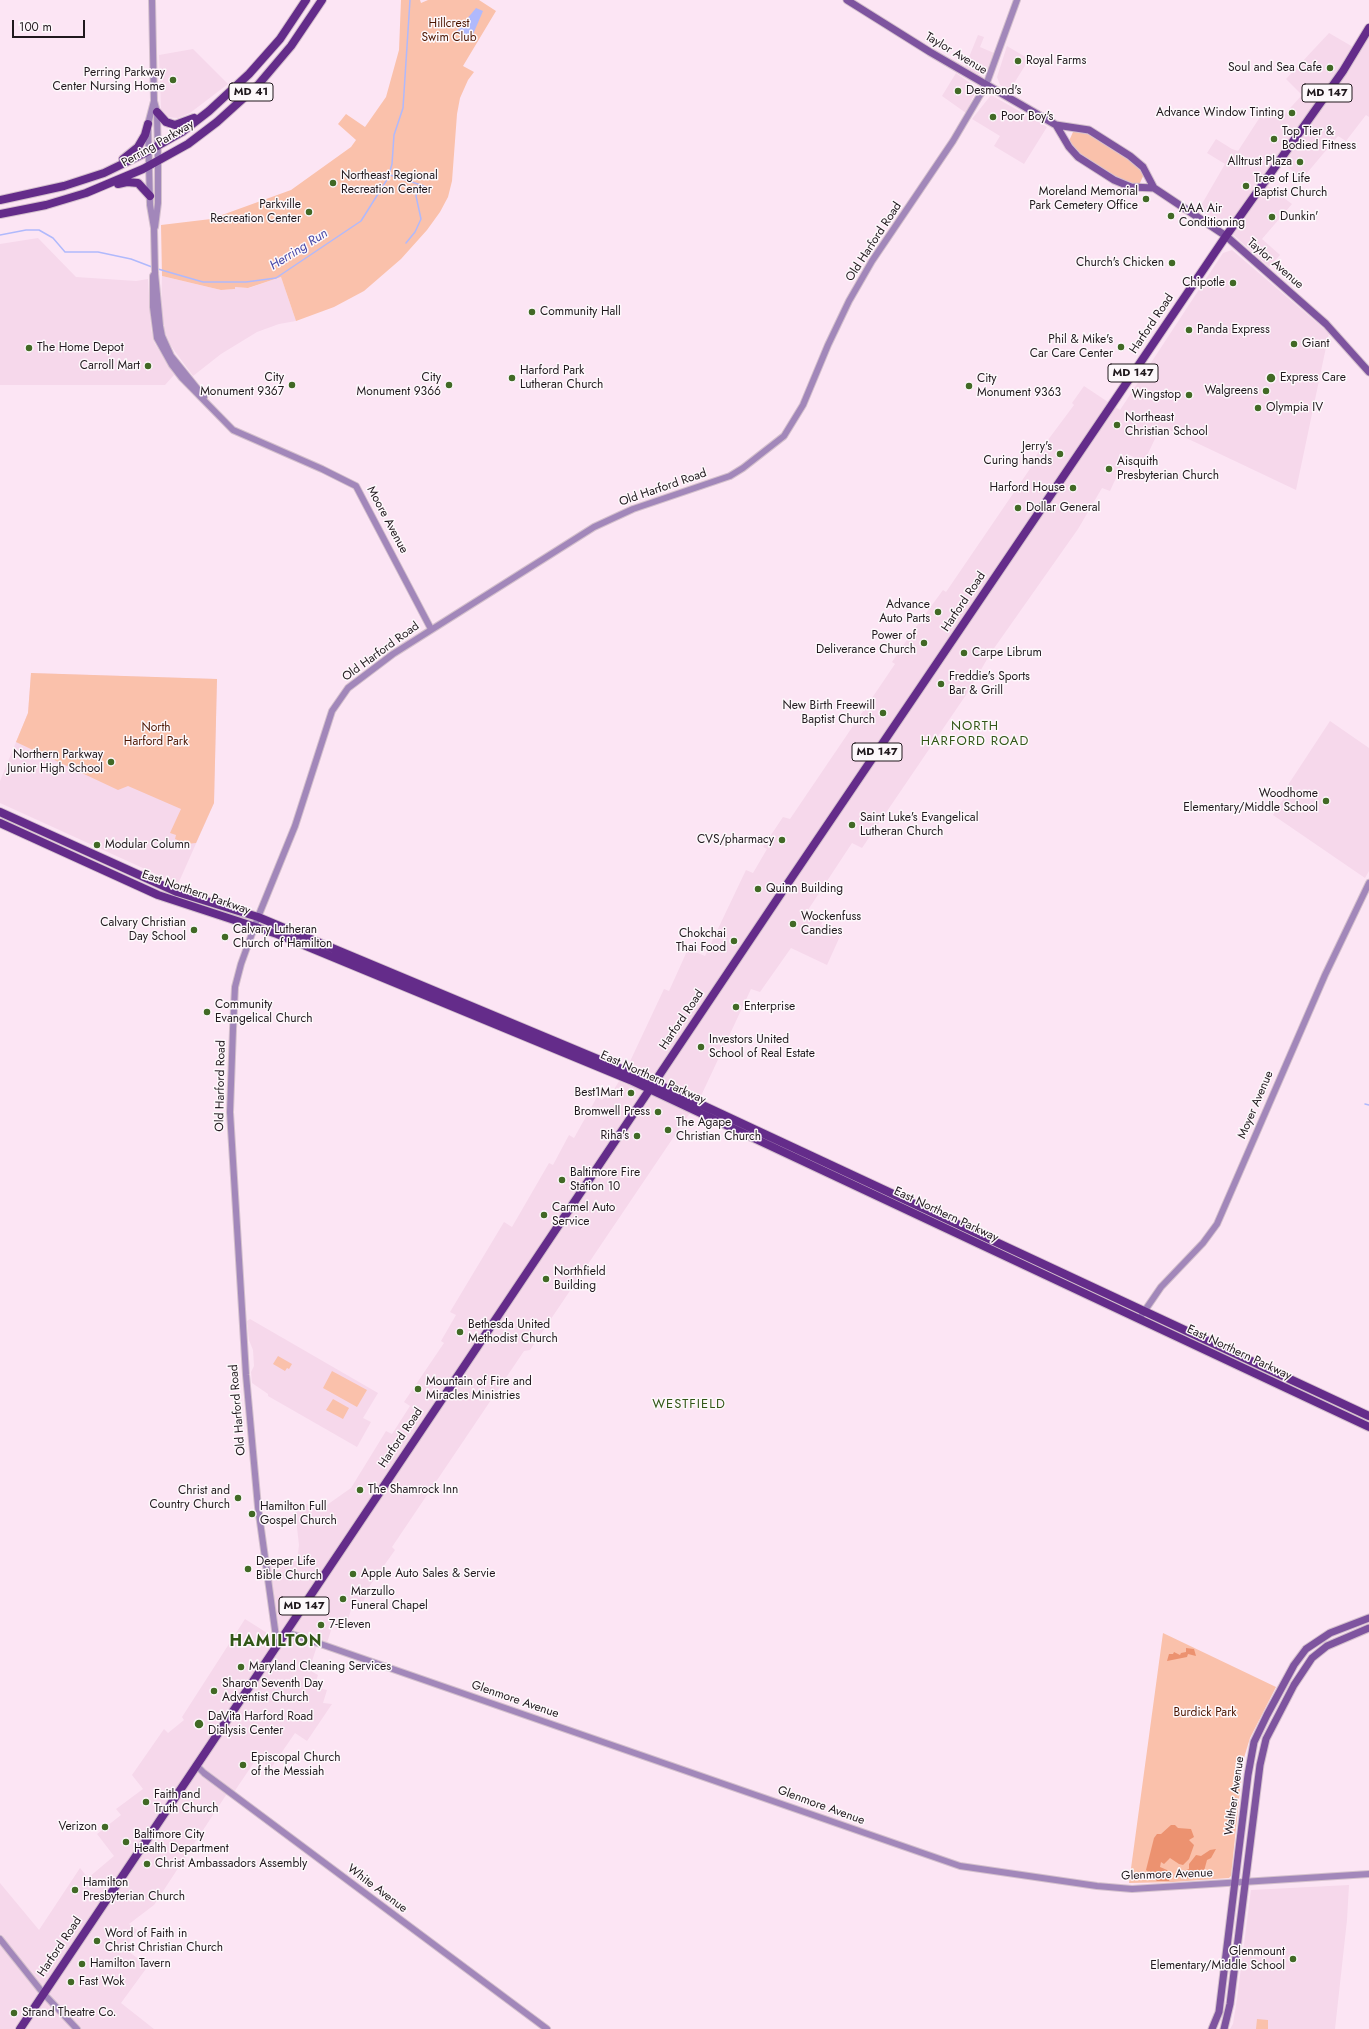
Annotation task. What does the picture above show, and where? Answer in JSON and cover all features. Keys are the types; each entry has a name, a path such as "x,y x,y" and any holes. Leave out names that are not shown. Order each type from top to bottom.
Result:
{"main road":[{"name":"Perring Parkway","path":"0,200 64,186 104,173 149,151 182,132 232,91 263,58 284,33 306,0"},
{"name":"Perring Parkway","path":"0,214 46,205 86,193 149,166 188,144 217,122 258,85 291,46 322,0"},
{"name":"Taylor Avenue","path":"847,0 1056,126 1089,130 1130,156 1143,167 1154,188 1226,236 1326,324 1369,372"},
{"name":"Harford Road","path":"20,2029 786,886 1226,236 1339,77 1369,28"},
{"path":"157,112 166,122 175,125 186,123 209,111"},
{"path":"104,173 138,148 145,135 148,124"},
{"name":"Taylor Avenue","path":"1056,126 1073,152 1102,172 1126,186 1154,188"},
{"path":"86,193 118,184 133,182 142,186 150,196"},
{"name":"East Northern Parkway","path":"0,812 177,892 258,917 343,958"},
{"name":"East Northern Parkway","path":"0,823 158,895 255,926 343,958 653,1086 1369,1416"},
{"name":"East Northern Parkway","path":"764,1138 1139,1319 1369,1427"},
{"name":"Walther Avenue","path":"1212,2029 1220,2004 1250,1760 1254,1742 1294,1665 1306,1649 1330,1633 1369,1618"},
{"name":"Walther Avenue","path":"1224,2029 1230,2004 1260,1765 1271,1730 1304,1669 1312,1658 1327,1646 1369,1628"}],"street":[{"path":"152,0 154,101 157,112 158,146 158,209 154,228"},
{"name":"Old Harford Road","path":"280,1641 276,1637 252,1440 236,1226 230,1112 235,986 241,964 258,917 296,826 330,719 338,700 348,688 368,672 431,629 603,522 633,509 730,476 743,468 784,436 803,405 838,322 855,290 949,147 986,85 1017,0"},
{"path":"154,101 148,124 150,196 154,228"},
{"name":"Moore Avenue","path":"154,228 155,273 162,336 171,356 184,376 233,430 322,469 356,486 431,629"},
{"name":"Moyer Avenue","path":"1139,1319 1168,1278 1203,1243 1217,1224 1325,975 1369,883"},
{"name":"Glenmore Avenue","path":"286,1632 960,1866 1097,1886 1132,1889 1369,1874"},
{"name":"White Avenue","path":"196,1765 204,1773 547,2029"},
{"path":"0,1938 43,1993 77,2029"}],"shaded area":[{"path":"1329,33 1360,51 1369,36 1369,117 1366,115 1346,141 1338,136 1302,179 1283,163 1268,186 1292,204 1262,239 1280,255 1269,267 1220,223 1199,209 1225,164 1207,153 1216,139 1238,151 1260,117 1264,119 1272,110 1282,117 1302,95 1286,79"},
{"path":"978,35 984,37 980,47 994,53 987,70 982,74 978,74 965,67"},
{"path":"1007,46 1029,59 1010,90 1000,85 997,77"},
{"path":"193,49 228,84 190,113 178,118 166,117 162,114 161,109 159,55"},
{"path":"956,73 977,88 966,113 942,96"},
{"path":"991,95 1047,127 1024,164 994,146 1000,136 972,119"},
{"path":"38,238 76,277 136,281 148,279 151,328 154,342 174,375 165,385 0,385 0,244"},
{"path":"1232,250 1329,333 1296,490 1161,426 1144,462 1127,454 1110,491 1102,488 1078,529 990,654 970,689 862,848 852,843 806,913 823,921 821,925 841,934 827,965 791,948 760,992 751,989 700,1098 530,1350 524,1351 392,1547 395,1550 364,1594 366,1595 361,1610 352,1607 346,1625 334,1621 326,1646 318,1643 309,1670 318,1675 314,1687 327,1690 323,1703 332,1704 307,1741 295,1733 271,1768 257,1758 232,1795 228,1792 154,1905 129,1924 137,1930 125,1949 148,1966 121,2003 154,2029 0,2029 0,1883 39,1930 80,1868 88,1878 114,1856 97,1834 121,1815 116,1809 143,1789 132,1775 164,1729 168,1733 184,1720 182,1717 245,1619 275,1638 264,1558 297,1561 299,1545 294,1502 324,1507 351,1488 386,1431 392,1434 410,1406 404,1402 444,1343 441,1341 456,1315 450,1312 504,1222 512,1227 549,1163 553,1165 569,1135 574,1138 597,1097 602,1100 605,1097 608,1099 626,1070 664,989 669,991 688,949 705,956 746,870 753,873 767,849 763,847 783,817 790,819 895,664 892,662 913,631 943,590 946,592 1038,457 1036,456 1074,405 1072,403 1084,386 1120,410 1223,253"},
{"path":"162,276 221,290 235,289 235,287 249,288 281,277 296,321 279,324 257,332 221,354 193,376 171,346 164,330 161,319"},
{"name":"North Harford Park","path":"31,673 217,679 214,803 178,884 0,803 0,781 28,713"},
{"name":"Woodhome Elementary/Middle School","path":"1330,721 1369,748 1369,871 1365,878 1273,815 1291,787 1288,785"},
{"path":"250,1319 378,1393 363,1418 371,1422 357,1447 268,1396 268,1394 252,1383 251,1372 254,1366 253,1350 249,1340 247,1321"},
{"path":"1186,1648 1194,1649 1196,1656 1188,1654 1187,1657 1167,1661 1169,1654 1173,1654 1174,1652 1180,1655 1181,1653 1186,1652"},
{"path":"1171,1825 1175,1825 1178,1828 1191,1829 1194,1837 1189,1840 1194,1845 1189,1859 1183,1865 1170,1858 1164,1864 1161,1862 1160,1867 1167,1870 1171,1876 1169,1881 1157,1881 1146,1870 1154,1838 1157,1834 1161,1834"},
{"path":"1216,1849 1211,1858 1207,1860 1204,1871 1190,1878 1181,1879 1184,1871 1189,1869 1189,1864 1196,1855 1201,1856 1210,1850"},
{"name":"Glenmount Elementary/Middle School","path":"1349,1885 1347,1920 1335,2029 1230,2029 1233,2024 1237,1999 1251,1890"}],"green space":[{"name":"Hillcrest Swim Club","path":"401,0 420,0 421,3 428,0 479,0 496,11 463,66 474,72 468,80 460,98 457,114 452,181 448,197 440,212 427,230 401,259 364,291 334,307 296,321 281,277 248,288 235,287 235,289 221,290 162,276 161,225 211,219 291,190 351,147 356,140 338,124 346,114 365,127 386,97 399,50"},
{"path":"1076,130 1084,130 1135,162 1144,174 1140,183 1125,184 1082,157 1071,146 1069,141 1073,132"},
{"name":"North Harford Park","path":"31,673 217,679 214,803 196,843 186,844 175,839 176,835 170,833 181,809 128,786 118,790 16,742 28,713"},
{"path":"278,1356 292,1364 289,1369 287,1368 285,1371 273,1364"},
{"path":"332,1371 367,1390 357,1407 323,1388"},
{"path":"333,1399 349,1408 343,1419 326,1410"},
{"name":"Burdick Park","path":"1163,1633 1276,1687 1250,1738 1243,1761 1231,1876 1229,1878 1129,1883"},
{"path":"1257,2019 1268,2020 1268,2029 1256,2029"}],"water":[{"path":"476,8 483,11 471,39 457,31"}],"waterway":[{"name":"Herring Run","path":"158,269 203,282 246,282 276,278 361,221 388,178 392,164 394,135 403,108 410,0"},
{"path":"390,175 424,186"},
{"path":"406,243 415,232 421,219 416,196 420,185"},
{"name":"Herring Run","path":"0,235 26,230 39,230 53,238 65,252 98,252 131,259 152,267"},
{"path":"1365,1104 1369,1105"}],"place":[{"name":"Royal Farms","path":"1018,61"},
{"name":"Soul and Sea Cafe","path":"1330,68"},
{"name":"Perring Parkway Center Nursing Home","path":"173,80"},
{"name":"Desmond's","path":"958,91"},
{"name":"Advance Window Tinting","path":"1292,113"},
{"name":"Poor Boy's","path":"993,117"},
{"name":"Top Tier & Bodied Fitness","path":"1274,139"},
{"name":"Alltrust Plaza","path":"1300,162"},
{"name":"Northeast Regional Recreation Center","path":"333,183"},
{"name":"Tree of Life Baptist Church","path":"1246,186"},
{"name":"Moreland Memorial Park Cemetery Office","path":"1146,199"},
{"name":"Parkville Recreation Center","path":"309,212"},
{"name":"AAA Air Conditioning","path":"1171,216"},
{"name":"Dunkin'","path":"1272,217"},
{"name":"Church's Chicken","path":"1172,263"},
{"name":"Chipotle","path":"1233,283"},
{"name":"Community Hall","path":"532,312"},
{"name":"Panda Express","path":"1189,330"},
{"name":"Giant","path":"1294,344"},
{"name":"Phil & Mike's Car Care Center","path":"1121,347"},
{"name":"The Home Depot","path":"29,348"},
{"name":"Carroll Mart","path":"148,366"},
{"name":"Harford Park Lutheran Church","path":"512,378"},
{"name":"Express Care","path":"1271,378"},
{"name":"City Monument 9367","path":"292,385"},
{"name":"City Monument 9366","path":"449,385"},
{"name":"City Monument 9363","path":"969,386"},
{"name":"Walgreens","path":"1266,391"},
{"name":"Wingstop","path":"1189,395"},
{"name":"Olympia IV","path":"1258,408"},
{"name":"Northeast Christian School","path":"1117,425"},
{"name":"Jerry's Curing hands","path":"1060,454"},
{"name":"Aisquith Presbyterian Church","path":"1109,469"},
{"name":"Harford House","path":"1073,488"},
{"name":"Dollar General","path":"1018,508"},
{"name":"Advance Auto Parts","path":"938,612"},
{"name":"Power of Deliverance Church","path":"924,643"},
{"name":"Carpe Librum","path":"964,653"},
{"name":"Freddie's Sports Bar & Grill","path":"941,684"},
{"name":"New Birth Freewill Baptist Church","path":"883,713"},
{"name":"Northern Parkway Junior High School","path":"111,762"},
{"name":"Woodhome Elementary/Middle School","path":"1326,801"},
{"name":"Saint Luke's Evangelical Lutheran Church","path":"852,825"},
{"name":"CVS/pharmacy","path":"782,840"},
{"name":"Modular Column","path":"97,845"},
{"name":"Quinn Building","path":"758,889"},
{"name":"Wockenfuss Candies","path":"793,924"},
{"name":"Calvary Christian Day School","path":"194,930"},
{"name":"Calvary Lutheran Church of Hamilton","path":"225,937"},
{"name":"Chokchai Thai Food","path":"734,941"},
{"name":"Enterprise","path":"736,1007"},
{"name":"Community Evangelical Church","path":"207,1012"},
{"name":"Investors United School of Real Estate","path":"701,1047"},
{"name":"Best1Mart","path":"631,1093"},
{"name":"Bromwell Press","path":"658,1112"},
{"name":"The Agape Christian Church","path":"668,1130"},
{"name":"Riha's","path":"637,1136"},
{"name":"Baltimore Fire Station 10","path":"562,1180"},
{"name":"Carmel Auto Service","path":"544,1215"},
{"name":"Northfield Building","path":"546,1279"},
{"name":"Bethesda United Methodist Church","path":"460,1332"},
{"name":"Mountain of Fire and Miracles Ministries","path":"418,1389"},
{"name":"The Shamrock Inn","path":"360,1490"},
{"name":"Christ and Country Church","path":"238,1498"},
{"name":"Hamilton Full Gospel Church","path":"252,1514"},
{"name":"Deeper Life Bible Church","path":"248,1569"},
{"name":"Apple Auto Sales & Servie","path":"353,1574"},
{"name":"Marzullo Funeral Chapel","path":"343,1599"},
{"name":"7-Eleven","path":"321,1625"},
{"name":"Maryland Cleaning Services","path":"241,1667"},
{"name":"Sharon Seventh Day Adventist Church","path":"214,1691"},
{"name":"DaVita Harford Road Dialysis Center","path":"199,1724"},
{"name":"Episcopal Church of the Messiah","path":"243,1765"},
{"name":"Faith and Truth Church","path":"146,1802"},
{"name":"Verizon","path":"105,1827"},
{"name":"Baltimore City Health Department","path":"126,1842"},
{"name":"Christ Ambassadors Assembly","path":"147,1864"},
{"name":"Hamilton Presbyterian Church","path":"75,1890"},
{"name":"Word of Faith in Christ Christian Church","path":"97,1941"},
{"name":"Glenmount Elementary/Middle School","path":"1293,1959"},
{"name":"Hamilton Tavern","path":"82,1964"},
{"name":"Fast Wok","path":"71,1982"},
{"name":"Strand Theatre Co.","path":"14,2013"}],"district":[{"name":"NORTH HARFORD ROAD","path":"975,734"},
{"name":"WESTFIELD","path":"689,1405"},
{"name":"HAMILTON","path":"276,1642"}]}
